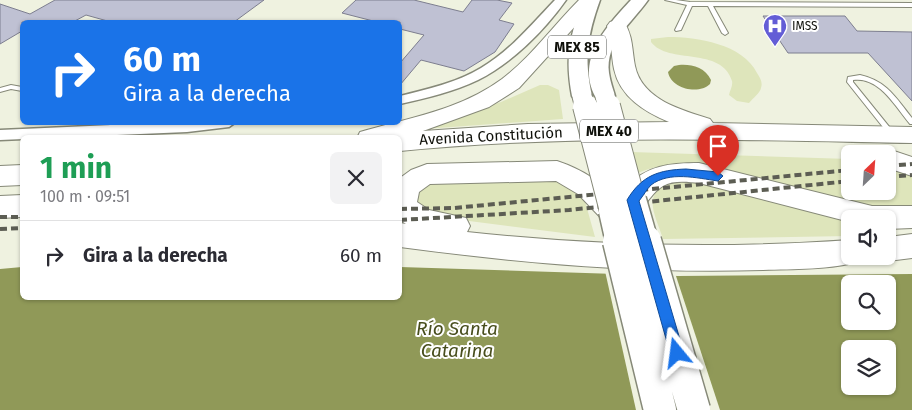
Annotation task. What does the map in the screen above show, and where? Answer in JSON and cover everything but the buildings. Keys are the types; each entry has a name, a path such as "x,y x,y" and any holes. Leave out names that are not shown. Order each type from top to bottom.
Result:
{"highway":[{"path":"379,135 438,117 495,94 522,72 591,0"},
{"path":"617,26 626,74 640,96 668,113 724,132"},
{"name":"Avenida Constitución","path":"402,142 493,134 560,131 724,132 901,138 912,167"},
{"path":"402,155 564,149 659,148 841,153"},
{"path":"564,253 514,237 431,221 410,213 404,203 404,194 409,184 416,178 427,174 557,171 570,174 622,206 655,177 675,173 699,173 718,176 872,217 912,217"},
{"path":"0,176 20,175"},
{"path":"0,207 20,206"},
{"name":"MEX 85","path":"622,206 660,410"},
{"name":"MEX 85","path":"622,206 694,410"},
{"path":"402,235 564,253 715,259 809,256 841,253"},
{"path":"896,248 912,246"}],"main road":[{"name":"MEX 85","path":"591,0 576,47 576,67 582,96 622,206"},
{"name":"MEX 85","path":"622,206 605,96 599,72 601,54 617,26 640,0"}],"street":[{"path":"402,100 443,90 476,77 514,49 561,0"},
{"path":"0,135 112,126 151,125"}],"lane":[{"path":"668,0 690,4 912,5"},
{"path":"678,30 690,4"},
{"path":"710,4 725,33"},
{"path":"864,77 877,82 901,138 850,82 850,78 864,77"},
{"path":"0,90 11,87 20,89"}],"shaded area":[{"path":"680,37 718,44 741,55 750,63 760,78 762,86 759,92 749,103 737,101 729,95 732,81 726,70 718,63 706,59 669,53 659,49 651,42 651,39"},
{"path":"540,85 548,85 559,90 563,119 411,130 501,102"},
{"path":"631,152 841,159 841,200 703,166 670,165 655,167 638,173"},
{"path":"896,168 912,175 912,205 884,210 843,200 896,200"},
{"path":"552,176 581,187 595,237 438,217 416,203 419,190 431,181"},
{"path":"676,181 699,181 841,220 841,236 663,239 653,204 654,197 658,191"}],"water":[{"path":"688,65 701,69 711,80 710,84 693,90 674,83 668,72 674,66"},
{"name":"Río Santa Catarina","path":"20,267 20,300 402,300 402,267 678,276 912,274 912,410 0,410 0,269"}],"pier":[{"path":"605,271 675,273 720,410 636,410"}],"railway":[{"path":"896,165 912,164"},
{"path":"402,209 454,208 841,171"},
{"path":"896,176 912,175"},
{"path":"402,220 569,210 841,182"},
{"path":"0,217 20,217"},
{"path":"0,229 20,228"}],"place":[{"name":"IMSS","path":"775,47"}],"route":[{"path":"677,353 633,200 641,188 648,182 655,177 665,174 686,172 718,176"}]}
